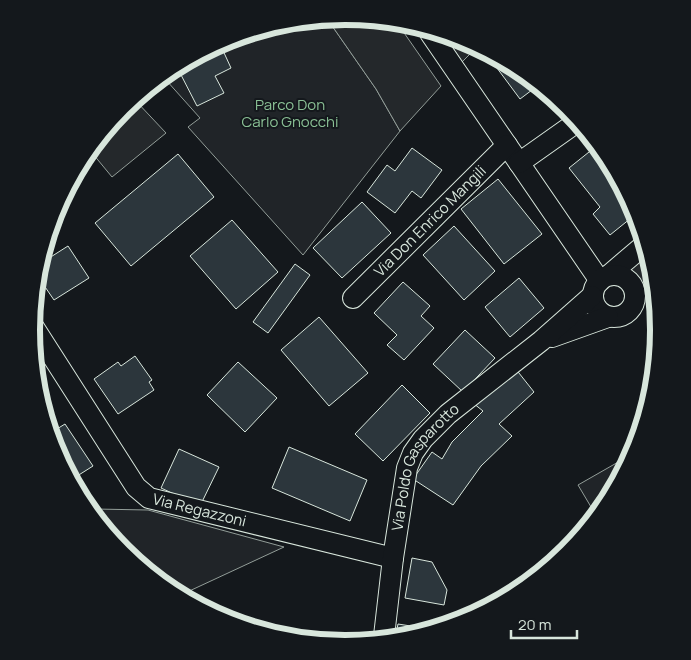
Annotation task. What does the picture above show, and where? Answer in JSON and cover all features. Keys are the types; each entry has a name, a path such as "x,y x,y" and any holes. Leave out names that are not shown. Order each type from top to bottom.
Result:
{"street":[{"path":"433,38 600,284 597,309 608,317 622,316 628,312 635,293 628,281 622,277 600,284"},
{"path":"519,163 571,125"},
{"name":"Via Don Enrico Mangili","path":"353,298 507,145"},
{"name":"Via Poldo Gasparotto","path":"384,632 393,558 407,468 413,453 423,439 448,414 540,341 639,249"},
{"name":"Via Poldo Gasparotto","path":"540,341 608,317"},
{"name":"Via Regazzoni","path":"40,338 136,487 149,498 393,558"}],"green space":[{"name":"Parco Don Carlo Gnocchi","path":"332,26 376,89 400,131 303,255 188,127 200,118 168,82 211,56 247,41 286,31"},
{"path":"621,460 610,483 592,509 578,485"},
{"path":"99,509 148,510 284,547 189,591 144,559 116,531"}],"shaded area":[{"path":"332,26 365,26 403,31 441,86 400,131 376,89"},
{"path":"450,43 472,52 462,62"},
{"path":"140,105 166,133 112,177 95,157 116,129"},
{"path":"642,258 649,299 628,269"}],"building":[{"path":"223,51 231,68 215,76 224,93 197,106 180,73"},
{"path":"494,64 515,76 533,89 520,99"},
{"path":"412,148 442,170 421,198 412,191 395,213 367,192 387,165 395,171"},
{"path":"591,150 610,178 629,219 610,235 593,214 600,207 569,168"},
{"path":"178,154 214,197 131,266 95,223"},
{"path":"498,179 542,234 504,264 461,209"},
{"path":"362,202 391,233 342,278 313,248"},
{"path":"232,220 278,272 236,309 190,256"},
{"path":"454,226 495,271 464,300 423,255"},
{"path":"68,246 89,278 54,300 44,285 49,258"},
{"path":"295,264 310,275 268,333 253,322"},
{"path":"519,278 544,308 510,337 485,307"},
{"path":"403,282 430,306 421,316 434,328 404,360 387,345 397,335 374,313"},
{"path":"319,317 368,373 329,406 281,350"},
{"path":"465,330 495,358 463,392 433,364"},
{"path":"135,356 152,380 149,382 154,390 118,414 94,379 118,362 121,366"},
{"path":"238,362 277,398 245,432 207,395"},
{"path":"515,368 534,392 499,424 512,436 481,466 453,505 413,479 432,452 442,459 452,442 483,411 473,403"},
{"path":"402,385 430,413 383,461 355,434"},
{"path":"65,424 93,466 78,476 57,429"},
{"path":"289,447 367,480 350,521 272,488"},
{"path":"179,449 219,467 200,506 161,488"},
{"path":"412,558 432,562 447,590 444,605 405,598"},
{"path":"398,624 416,627 405,629 397,630"}]}
